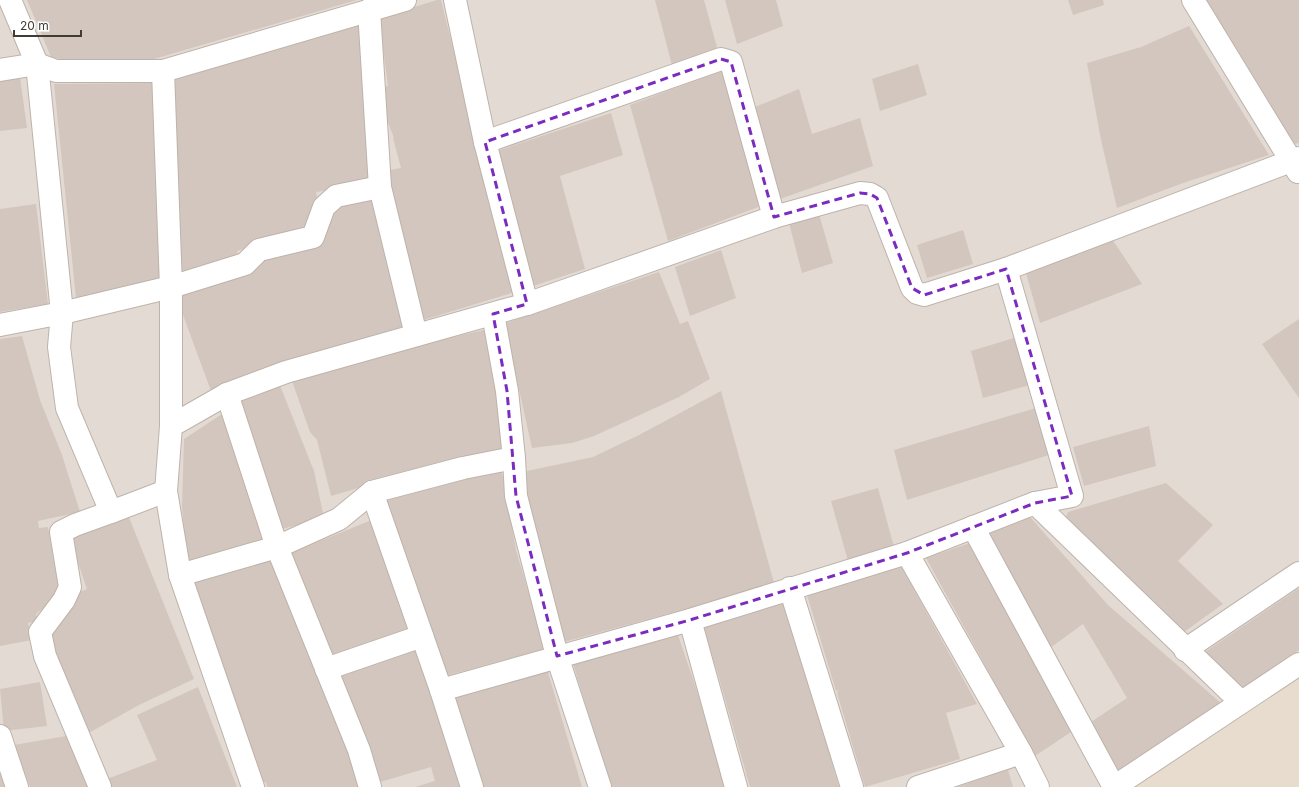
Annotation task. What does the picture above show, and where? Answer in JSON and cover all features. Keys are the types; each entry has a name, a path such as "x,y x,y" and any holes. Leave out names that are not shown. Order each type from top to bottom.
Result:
{"street":[{"path":"10,0 37,64 62,313 59,347 67,408 111,512"},
{"path":"0,70 37,64 56,71 163,71 405,0"},
{"path":"456,0 485,142 527,304"},
{"path":"171,426 227,394 286,372 527,304 774,217 860,193 870,194 877,198 912,288 917,293 924,295 1006,269 1296,164 1193,0"},
{"path":"368,10 380,187 416,335"},
{"path":"485,142 722,59 730,62 774,217"},
{"path":"163,71 171,287 171,426 166,491 180,575 253,787"},
{"path":"0,325 62,313 171,287 245,264 259,250 313,237 324,207 336,196 380,187"},
{"path":"441,690 557,656 690,620 907,553 1035,503 1072,496 1006,269"},
{"path":"493,314 508,391 516,496 557,656 600,787"},
{"path":"227,394 277,547 359,750 370,787"},
{"path":"180,575 277,547 339,519 372,492 463,468 514,458"},
{"path":"100,787 45,656 40,632 64,600 70,587 61,532 75,525 166,491"},
{"path":"372,492 441,690 472,787"},
{"path":"1035,503 1241,702"},
{"path":"974,527 1114,787 1299,664"},
{"path":"907,553 1021,753 1038,787"},
{"path":"1186,650 1299,573"},
{"path":"790,588 852,787"},
{"path":"690,620 736,787"},
{"path":"326,669 422,636"},
{"path":"0,736 17,787"},
{"path":"918,787 1021,753"}],"highlighted area":[{"path":"721,59 731,62 774,217 860,193 870,194 877,198 912,288 924,295 1006,269 1072,496 1035,503 907,553 690,620 557,656 516,496 507,391 493,314 527,304 485,142"}],"shaded area":[{"path":"0,0 1299,0 1299,787 0,787"},
{"path":"1299,676 1299,787 1133,787"}],"building":[{"path":"27,0 357,0 154,59 65,60 51,57"},
{"path":"441,0 518,291 420,321 386,179 390,170 401,168 394,138 382,107 379,88 388,86 379,18"},
{"path":"655,0 704,0 718,51 673,69"},
{"path":"725,0 776,0 783,26 737,44"},
{"path":"1068,0 1103,0 1104,5 1073,15"},
{"path":"1204,0 1299,0 1299,143 1295,144"},
{"path":"358,25 367,89 370,184 316,192 319,206 307,232 278,238 237,251 239,260 177,278 170,81"},
{"path":"1189,26 1269,155 1183,183 1117,208 1101,140 1087,63 1141,47"},
{"path":"918,64 927,95 880,111 872,79"},
{"path":"723,70 761,206 668,241 630,105"},
{"path":"20,77 27,128 0,131 0,80"},
{"path":"158,83 167,284 76,298 54,84"},
{"path":"799,89 812,134 860,118 873,166 780,199 755,107"},
{"path":"611,113 623,155 560,176 585,269 533,286 494,152"},
{"path":"370,194 405,326 301,357 211,391 183,315 179,289 261,257 323,241 320,226 328,210"},
{"path":"36,204 48,304 0,312 0,209"},
{"path":"819,214 833,263 802,273 789,223"},
{"path":"963,230 973,264 927,278 917,245"},
{"path":"1112,239 1142,284 1040,323 1026,273"},
{"path":"721,250 736,298 690,316 675,267"},
{"path":"659,272 680,324 688,321 710,379 679,397 594,436 572,443 532,448 512,358 506,323"},
{"path":"1299,319 1299,398 1262,344"},
{"path":"484,330 496,393 504,454 375,483 331,496 317,440 310,432 292,381 402,348"},
{"path":"22,336 40,400 62,455 80,512 38,521 39,528 48,527 60,595 36,614 38,621 28,623 32,640 0,646 0,339"},
{"path":"1017,337 1030,385 983,398 971,351"},
{"path":"279,383 314,471 324,518 278,530 236,401"},
{"path":"721,391 774,583 711,602 564,642 525,492 527,471 593,457 639,435"},
{"path":"1036,408 1049,455 907,500 894,450"},
{"path":"222,414 270,541 187,561 182,507 184,439"},
{"path":"1149,426 1156,466 1084,486 1073,447"},
{"path":"501,468 516,550 545,649 441,677 381,498"},
{"path":"1166,483 1213,525 1178,561 1223,604 1184,632 1065,519 1068,512"},
{"path":"878,488 894,547 848,561 831,501"},
{"path":"128,515 194,679 139,705 87,734 48,638 80,592 87,589 70,539"},
{"path":"1030,517 1108,605 1222,704 1118,771 1091,722 1127,698 1083,624 1050,648 987,531"},
{"path":"374,519 413,632 329,658 288,554"},
{"path":"970,543 1074,730 1035,756 926,558"},
{"path":"270,558 336,718 361,787 267,787 266,782 261,783 194,579"},
{"path":"901,566 977,704 946,713 960,759 865,787 837,693 839,690 836,691 807,595"},
{"path":"1299,588 1299,650 1243,688 1205,652"},
{"path":"784,602 839,787 750,787 717,671 702,628"},
{"path":"678,635 698,694 725,787 611,787 573,664"},
{"path":"420,643 466,787 415,787 435,781 431,767 380,782 362,730 338,675"},
{"path":"547,669 582,787 482,787 450,698"},
{"path":"40,682 47,726 4,731 0,689"},
{"path":"198,687 237,787 111,787 107,779 157,760 137,715"},
{"path":"66,736 88,787 30,787 14,745"},
{"path":"1008,770 1013,787 957,787"},
{"path":"0,773 5,787 0,787"}]}
